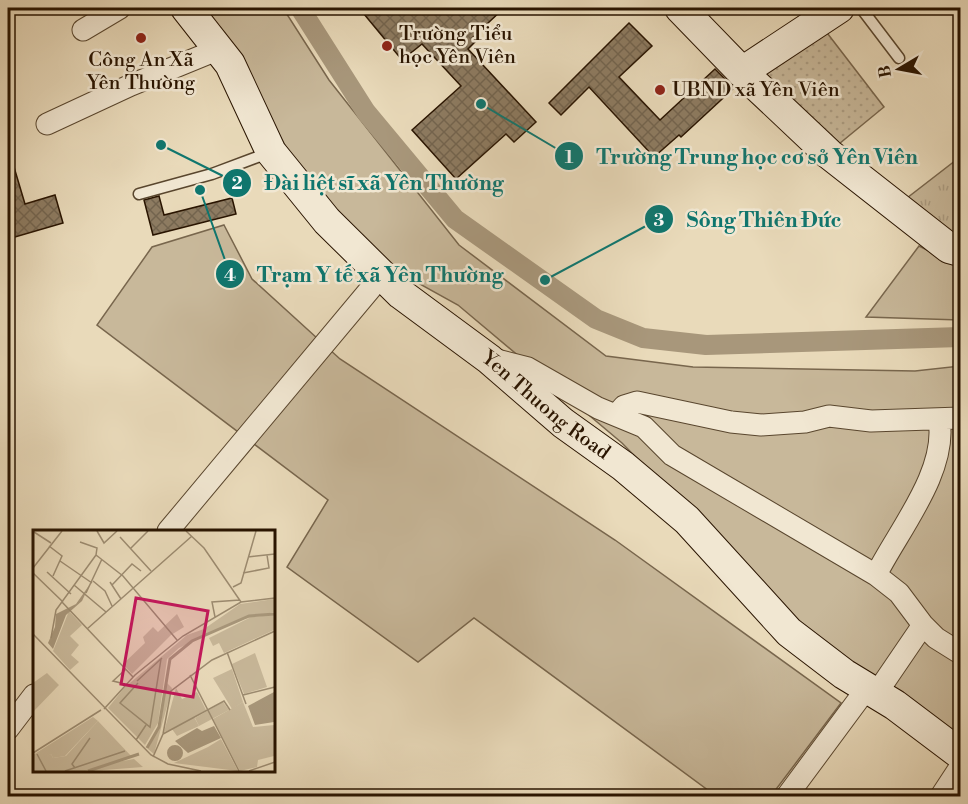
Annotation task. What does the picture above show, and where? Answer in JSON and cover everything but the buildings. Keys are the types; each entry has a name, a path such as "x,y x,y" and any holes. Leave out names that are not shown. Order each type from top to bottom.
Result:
{"main road":[{"name":"Yen Thuong Road","path":"186,8 230,64 271,152 327,221 401,294 489,358 563,423 623,466 687,520 789,632 844,674 872,691 960,754"},
{"path":"680,8 742,72 829,153 949,249 960,251"},
{"path":"742,72 839,8"}],"street":[{"path":"83,30 120,8"},
{"path":"47,124 131,85 219,49"},
{"path":"169,530 382,275"},
{"path":"489,358 528,368 598,408 617,414 644,428 672,455 876,575 899,593 936,638 960,652"},
{"path":"617,414 624,406 637,402 731,422 761,425 805,422 829,416 871,421 950,419 935,464 909,518 876,575"},
{"path":"795,794 923,625"},
{"path":"8,729 33,696"},
{"path":"941,796 960,767"}],"lane":[{"path":"861,8 899,58"},
{"path":"139,194 212,174 271,152"}],"green space":[{"path":"207,8 283,8 329,80 459,245 606,356 693,367 915,371 960,366 960,736 804,629 622,443 458,305 389,267 303,177"},
{"path":"821,25 884,107 834,148 749,72"},
{"path":"960,157 960,236 950,234 907,198"},
{"path":"224,225 252,279 340,359 615,540 841,703 771,796 716,796 474,618 418,662 287,567 328,500 97,325 152,247"},
{"path":"919,246 947,260 960,263 960,320 866,317"}],"waterway":[{"path":"300,8 366,112 455,219 596,319 643,338 706,345 960,337"}],"place":[{"name":"Công An Xã Yên Thường","path":"141,38"},
{"name":"Trường Tiểu học Yên Viên","path":"387,46"},
{"name":"UBND xã Yên Viên","path":"660,90"},
{"name":"Trường Trung học cơ sở Yên Viên","path":"481,104"},
{"name":"Đài liệt sĩ xã Yên Thường","path":"161,145"},
{"name":"Trạm Y tế xã Yên Thường","path":"200,190"},
{"name":"Sông Thiên Đức","path":"545,280"}]}
